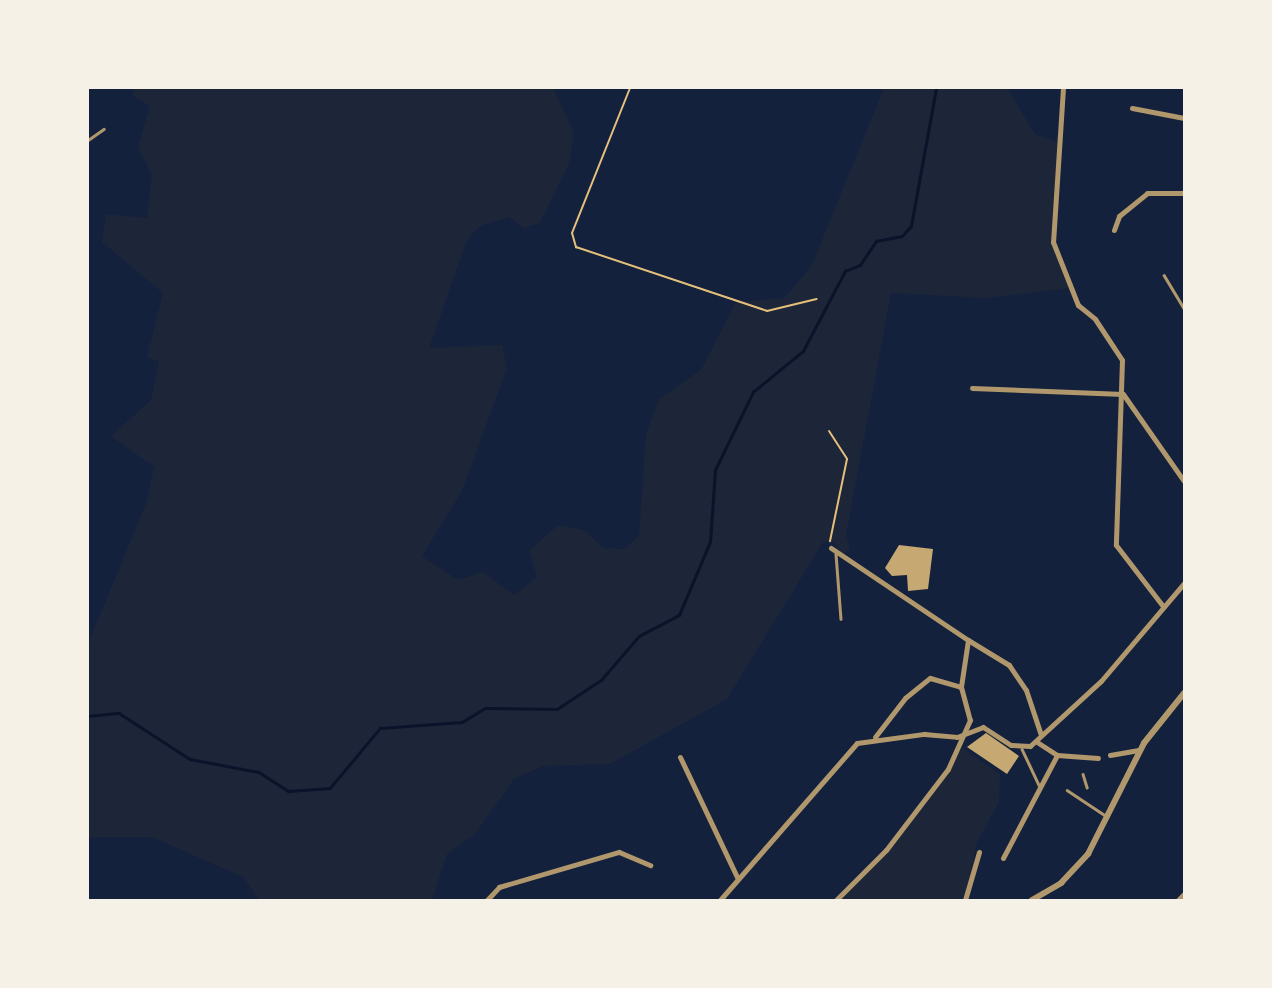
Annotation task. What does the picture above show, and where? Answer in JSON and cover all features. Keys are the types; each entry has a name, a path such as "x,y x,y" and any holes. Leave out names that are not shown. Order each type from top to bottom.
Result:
{"street":[{"path":"1063,88 1053,242 1078,305 1116,346 1123,394 1116,545 1162,605"},
{"path":"1132,108 1185,118"},
{"path":"1114,230 1119,216 1147,193 1185,193"},
{"path":"972,388 1123,394"},
{"path":"1123,394 1185,481"},
{"path":"831,548 836,554 871,571 968,640 1009,665 1026,690 1039,738 1057,755 1079,760 1098,758"},
{"path":"720,901 737,877 850,748 875,737 968,734 983,727 1022,749 1039,738 1101,681 1162,605 1185,583"},
{"path":"836,901 886,850 968,734 961,687 968,640"},
{"path":"875,737 905,698 930,678 961,687"},
{"path":"1032,901 1076,870 1109,817 1139,750 1185,694"},
{"path":"1110,755 1139,750"},
{"path":"1003,858 1057,755"},
{"path":"680,757 737,877"},
{"path":"487,901 499,887 620,852 650,865"},
{"path":"965,901 979,852"},
{"path":"1178,901 1185,894"}],"lane":[{"path":"88,140 104,129"},
{"path":"1164,275 1185,308"},
{"path":"836,554 841,619"},
{"path":"1022,749 1040,787"},
{"path":"1083,774 1087,787"},
{"path":"1067,790 1109,817"}],"path":[{"path":"630,88 572,233 576,247 767,311 817,299"},
{"path":"829,431 847,459 831,548"}],"shaded area":[{"path":"134,88 553,88 574,133 569,164 540,223 524,228 509,217 480,226 467,240 429,348 502,345 507,368 462,491 422,556 458,580 483,572 514,595 537,577 529,551 558,525 583,530 604,548 624,549 639,536 646,434 659,399 701,370 736,302 784,298 811,267 884,88 1007,88 1035,134 1060,143 1053,242 1069,288 986,298 891,293 846,535 850,551 840,554 834,542 823,542 727,699 610,764 543,766 514,779 475,834 447,854 432,900 259,900 243,877 152,837 88,837 88,644 147,501 154,467 111,436 151,400 159,362 147,357 163,293 102,242 106,214 147,218 152,175 138,148 150,106 133,96"},
{"path":"962,748 1000,774 999,802 977,842 965,900 836,900 886,850"}],"building":[{"path":"899,545 933,549 928,589 908,591 907,575 892,576 885,568"},
{"path":"986,733 1019,756 1007,774 967,747"}],"waterway":[{"path":"88,716 119,713 190,759 259,772 288,791 330,788 380,728 462,722 485,708 557,709 601,680 639,636 679,615 710,542 715,470 753,392 803,351 845,271 860,265 876,241 902,236 911,226 936,88"}]}
